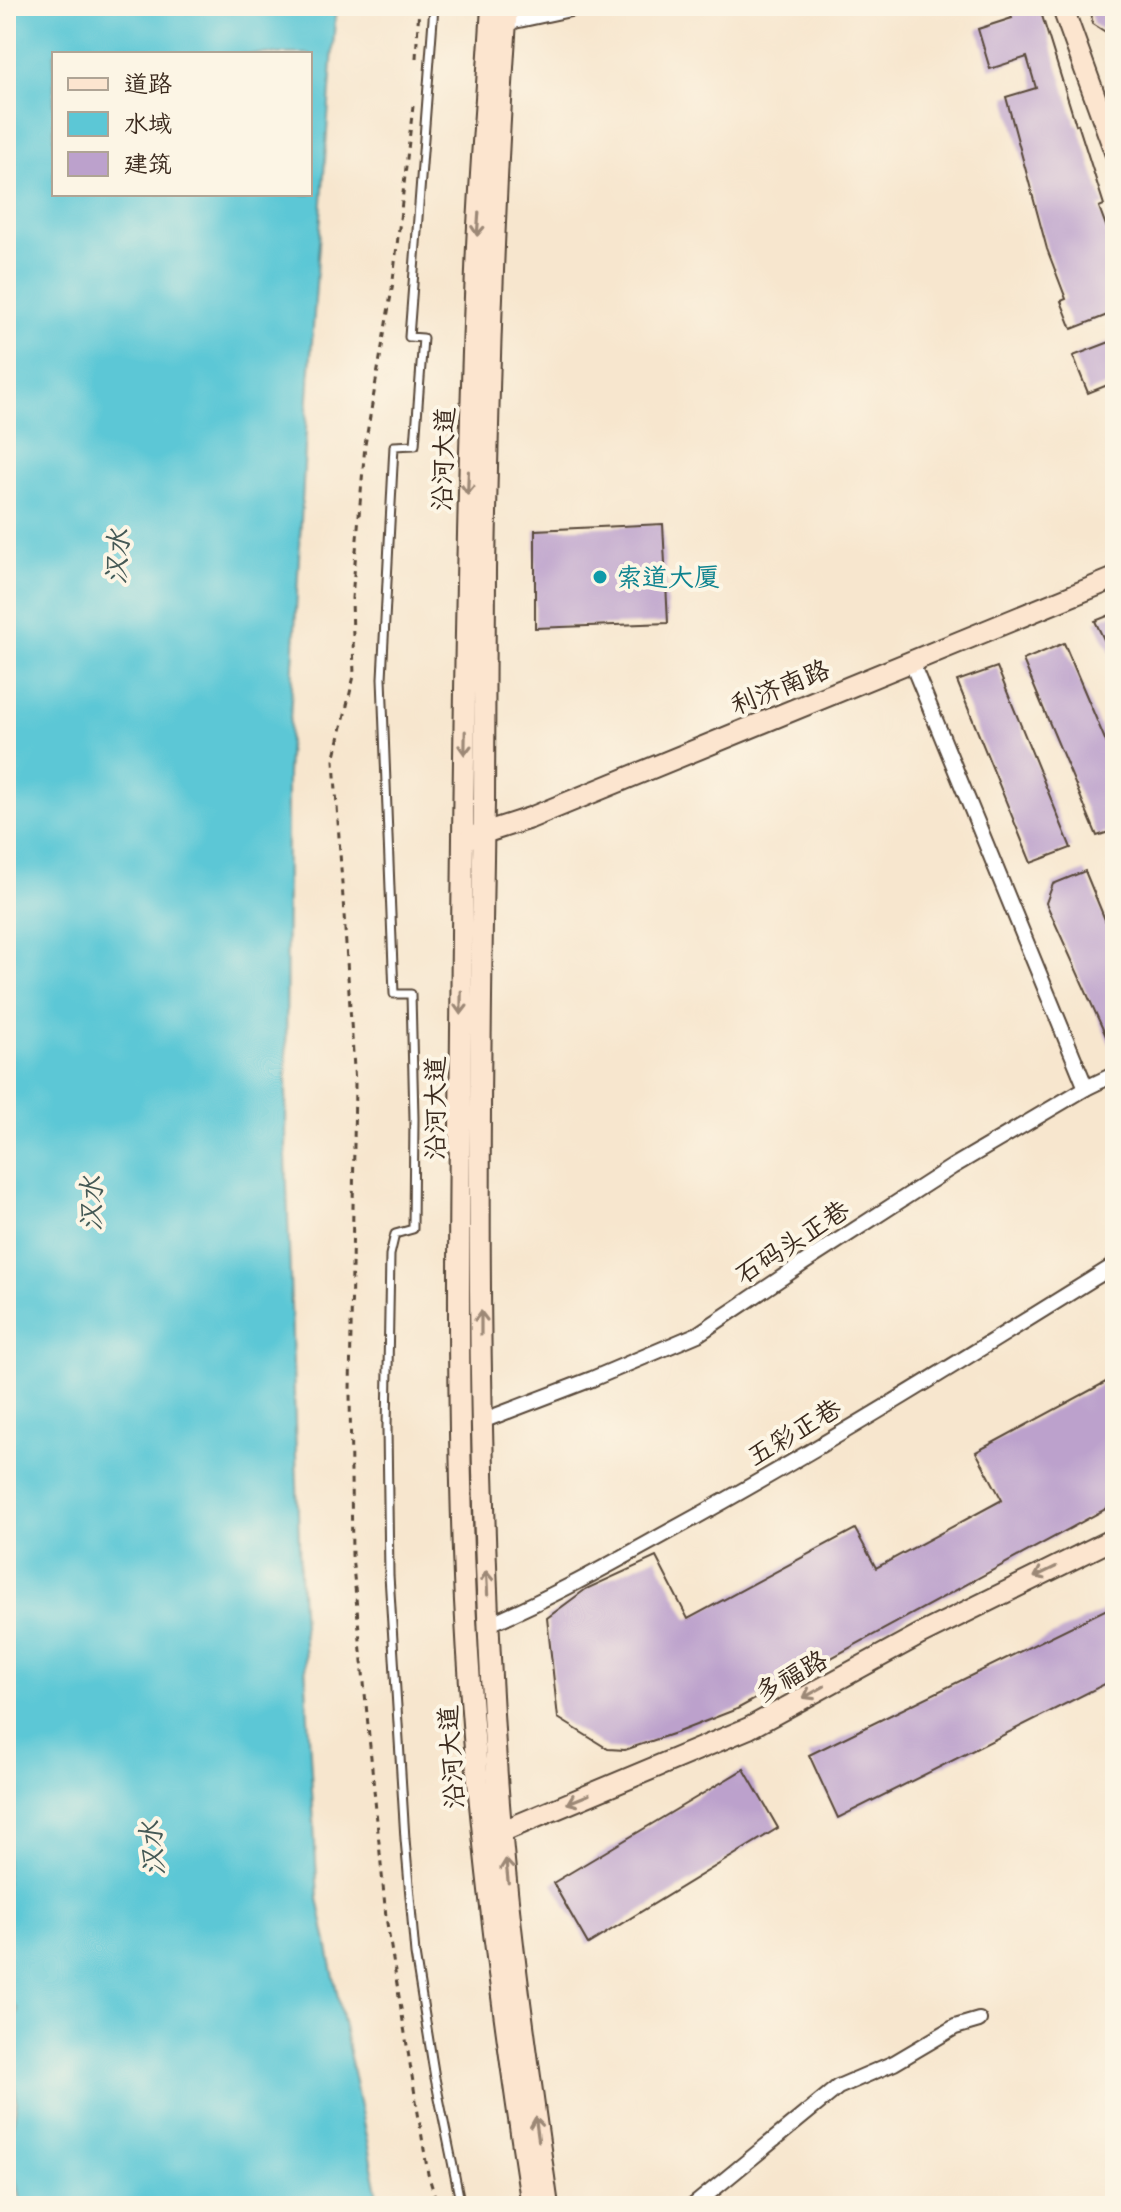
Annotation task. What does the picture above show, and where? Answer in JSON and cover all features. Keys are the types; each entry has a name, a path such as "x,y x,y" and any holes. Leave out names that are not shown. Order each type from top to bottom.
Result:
{"main road":[{"name":"沿河大道","path":"492,6 476,264 470,433 463,839 461,1435 465,1603 483,1840 507,2043 532,2206"},
{"path":"1062,6 1115,152"},
{"name":"沿河大道","path":"506,14 489,376 479,1168 482,1421 489,1624 503,1830 525,2047 548,2206"},
{"name":"利济南路","path":"463,839 530,818 1115,578"},
{"name":"多福路","path":"483,1840 749,1728 919,1635 1115,1538"}],"street":[{"path":"506,14 584,6"},
{"path":"911,661 1086,1088"},
{"name":"石码头正巷","path":"482,1421 698,1334 952,1167 1115,1074"},
{"name":"五彩正巷","path":"489,1624 543,1601 743,1490 970,1356 1115,1265"},
{"path":"693,2206 838,2087 894,2063 955,2027 979,2020"}],"lane":[{"path":"434,6 409,337 423,338 415,445 394,446 382,678 394,994 411,994 414,1118 413,1229 395,1234 390,1255 388,1502 390,1591 415,1954 435,2078 461,2206"}],"path":[{"path":"416,64 419,6"},
{"path":"414,93 392,289 365,445 352,598 354,676 334,760 355,1084 350,1392 352,1555 386,1917 428,2174 438,2206"}],"water":[{"name":"汉水","path":"6,6 336,6 307,412 287,775 286,1157 300,1573 318,1898 380,2206 21,2206 9,2147 17,2101 7,2040 18,2009 6,2000"}],"building":[{"path":"1008,6 1039,6 1104,205 1099,207 1115,250 1115,312 1072,329 1061,301 1066,299 1047,249 1006,97 1036,88 1027,57 990,69 978,29 1012,18"},
{"path":"1089,6 1115,6 1115,38 1093,24"},
{"path":"1115,340 1115,382 1088,393 1073,356"},
{"name":"索道大厦","path":"663,524 668,623 535,628 535,530"},
{"path":"1115,613 1115,662 1095,621"},
{"path":"1064,643 1115,763 1115,830 1097,836 1023,660"},
{"path":"997,667 1071,848 1031,863 957,681"},
{"path":"1085,871 1115,944 1115,1056 1046,903 1053,884"},
{"path":"1115,1377 1115,1504 737,1709 678,1732 625,1750 608,1749 558,1718 547,1618 586,1589 656,1557 688,1619 855,1529 876,1568 1002,1500 976,1452"},
{"path":"1115,1605 1115,1679 838,1818 809,1755"},
{"path":"744,1769 778,1828 588,1944 553,1883"}],"place":[{"name":"索道大厦","path":"600,577"}]}
